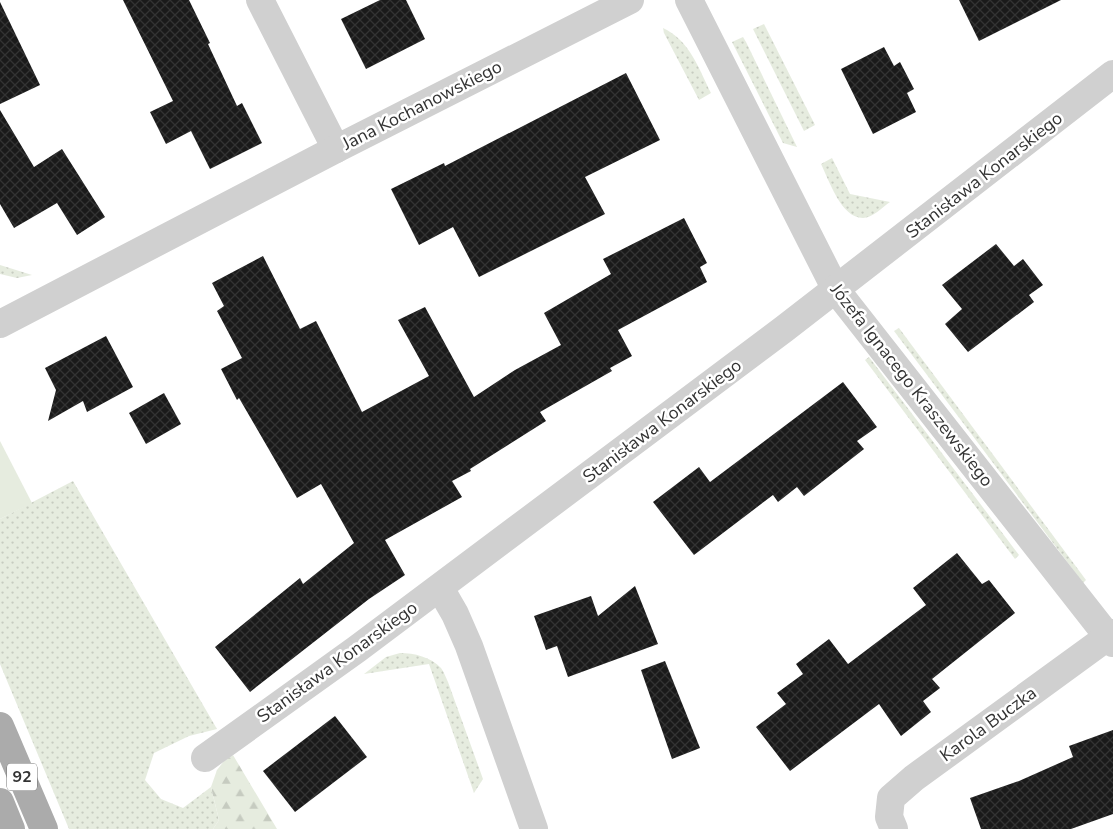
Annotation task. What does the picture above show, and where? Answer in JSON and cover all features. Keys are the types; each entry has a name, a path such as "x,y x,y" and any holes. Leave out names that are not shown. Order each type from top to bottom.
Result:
{"main road":[{"name":"92","path":"0,726 44,829"},
{"name":"92","path":"0,802 11,829"}],"street":[{"name":"Jana Kochanowskiego","path":"260,0 336,149 630,0"},
{"name":"Józefa Ignacego Kraszewskiego","path":"689,0 836,290 1111,638"},
{"name":"Stanisława Konarskiego","path":"205,758 440,588 836,290 1113,74"},
{"path":"0,324 336,149"},
{"path":"440,588 455,614 469,646 534,829"},
{"name":"Karola Buczka","path":"894,829 889,817 891,798 914,778 1111,638"}],"green space":[{"path":"764,24 815,125 804,131 753,29"},
{"path":"663,28 672,33 687,47 711,93 699,100"},
{"path":"743,37 797,147 783,143 732,42"},
{"path":"832,158 850,194 890,202 866,218 855,216 848,212 837,197 821,164"},
{"path":"0,265 32,275 17,278 0,274"},
{"path":"899,328 1086,580 1083,583 894,331"},
{"path":"869,357 1019,555 1015,559 865,360"},
{"path":"0,441 32,503 0,519"},
{"path":"73,481 217,729 189,736 154,753 145,780 161,799 183,808 211,787 219,820 213,829 69,829 0,664 0,519"},
{"path":"400,653 427,658 437,664 443,671 483,779 474,793 429,664 364,674 386,657"},
{"path":"233,755 277,829 213,829 219,820 211,787 217,770 224,761"}],"building":[{"path":"123,0 189,0 237,106 242,103 262,143 210,169 191,131 166,144 150,112 173,101"},
{"path":"380,0 406,0 425,39 366,69 341,19"},
{"path":"959,0 1061,0 979,41"},
{"path":"0,2 40,85 0,104"},
{"path":"884,47 894,66 900,62 914,89 907,93 916,112 873,134 841,69"},
{"path":"626,73 660,140 585,177 605,214 479,277 453,227 419,245 391,189 444,163 445,166"},
{"path":"0,110 34,167 62,149 105,217 77,235 57,203 14,228 0,204"},
{"path":"684,218 707,263 700,267 707,282 618,330 632,356 610,368 612,371 540,412 546,421 470,469 471,471 452,481 462,497 385,540 405,575 369,599 250,692 215,647 300,578 303,584 354,543 321,484 297,498 239,398 237,400 221,369 242,358 217,311 224,306 212,283 263,256 300,329 316,321 362,412 429,376 398,320 425,307 474,397 515,370 561,345 544,313 611,274 603,259"},
{"path":"996,244 1014,266 1023,259 1043,285 1029,295 1034,302 968,352 945,324 962,309 942,285"},
{"path":"106,336 133,387 87,412 83,401 48,421 56,390 45,368"},
{"path":"843,382 877,427 857,441 864,449 804,496 797,487 778,502 773,495 694,555 653,502 699,467 710,482"},
{"path":"164,393 181,424 146,444 129,413"},
{"path":"957,553 982,584 989,580 1015,613 932,679 940,688 923,701 931,712 901,736 879,704 790,771 756,727 786,704 777,693 803,674 796,664 829,639 848,664 926,605 913,588"},
{"path":"635,586 658,644 568,677 557,646 546,650 534,616 591,596 598,616"},
{"path":"665,661 700,748 672,759 641,670"},
{"path":"335,716 367,757 295,812 263,771"},
{"path":"1113,730 1113,814 1071,829 981,829 970,798 1019,781 1073,757 1069,746"}]}
